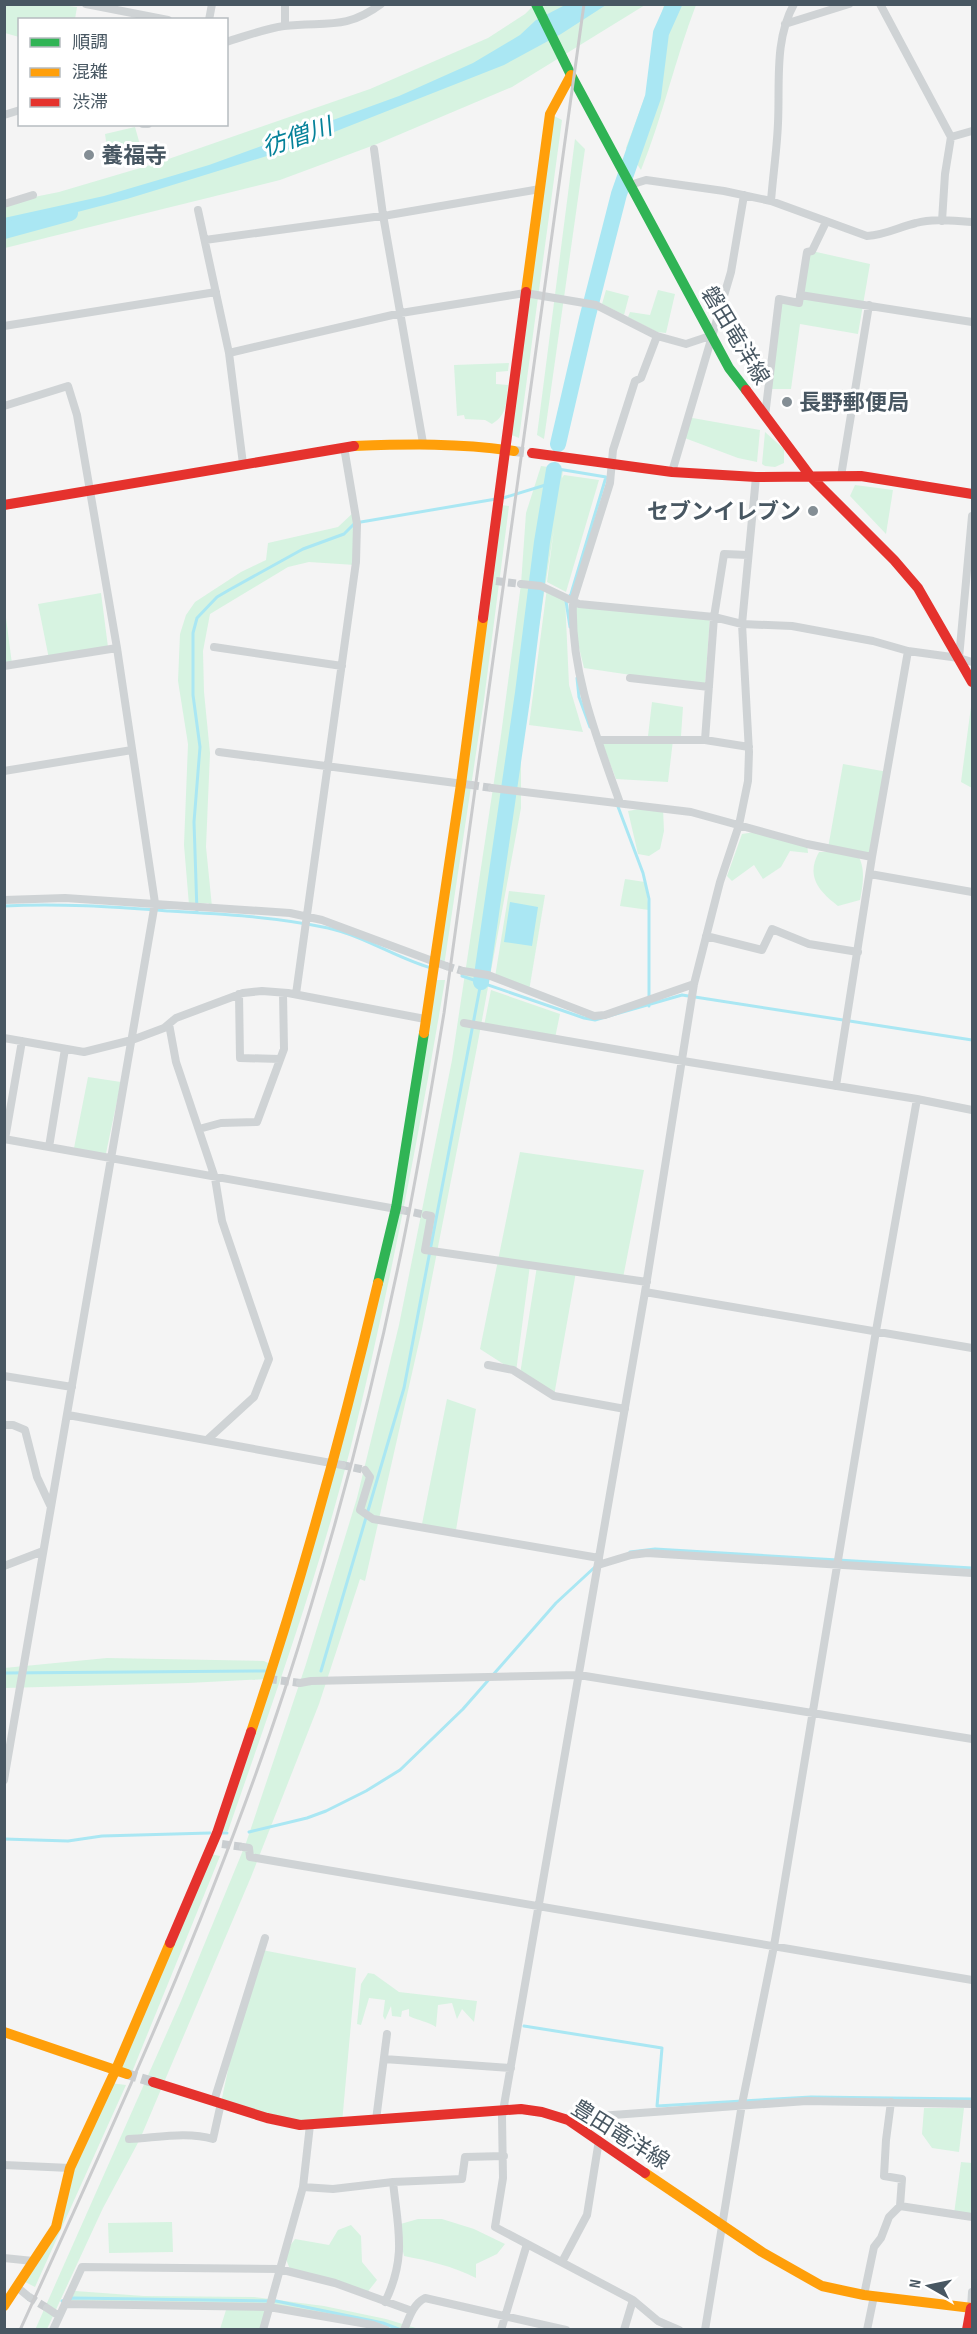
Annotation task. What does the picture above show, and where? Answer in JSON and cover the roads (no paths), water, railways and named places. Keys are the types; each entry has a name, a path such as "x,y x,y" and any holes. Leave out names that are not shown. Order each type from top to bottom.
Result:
{"street":[{"path":"86,4 158,18"},
{"path":"285,4 285,26"},
{"path":"228,41 285,26 338,24 352,21 381,4"},
{"path":"771,201 778,126 782,34 794,4"},
{"path":"785,24 849,4"},
{"path":"880,4 951,137 945,174 942,221"},
{"name":"磐田竜洋線","path":"537,5 571,75 729,368 811,477 894,560 918,588 972,682"},
{"path":"5,2305 56,2227 70,2168 218,1843 337,1464 348,1409 399,1209 425,1019 466,785 509,450 525,293 550,114 571,75"},
{"path":"951,137 972,132"},
{"path":"374,148 383,215 423,443"},
{"path":"630,185 646,180 744,195 771,201 867,236 882,236 916,223 972,222"},
{"path":"205,240 383,215 540,189"},
{"path":"4,204 33,195"},
{"path":"672,472 710,336 731,272 744,195"},
{"path":"198,210 229,353 243,464"},
{"path":"765,417 779,299 799,303 807,252 812,251 826,222"},
{"path":"4,326 216,291"},
{"path":"229,353 401,313 525,293 596,305 657,336 686,344 710,336"},
{"path":"800,295 972,322"},
{"path":"841,476 869,305"},
{"path":"620,803 583,691 572,619 573,601 610,483 614,450 635,381 641,378 657,336"},
{"path":"4,406 68,386 77,415 117,648 155,903 4,1780"},
{"path":"4,505 344,447 423,443 509,450"},
{"path":"296,994 356,562 357,525 344,447"},
{"path":"532,453 672,472 756,477 861,476 972,494"},
{"path":"679,2330 658,2321 633,2300 495,2227 503,2178 504,2156 501,2134 504,2109 647,1282 694,984 739,825 748,781 749,747 742,624 756,477"},
{"path":"959,658 972,516"},
{"path":"705,740 714,617 724,554 748,555"},
{"path":"521,584 541,586 579,604 714,617 742,624 792,626 972,662"},
{"path":"214,647 342,666"},
{"path":"4,666 117,648"},
{"path":"836,1086 872,857 908,651"},
{"path":"630,678 709,687"},
{"path":"598,740 705,740 749,747"},
{"path":"4,771 132,750"},
{"path":"219,752 466,785"},
{"path":"492,788 691,812 807,844 872,857"},
{"path":"870,874 972,892"},
{"path":"4,900 65,898 155,903 263,911 307,917 322,920 446,966"},
{"path":"706,936 762,950 772,929 809,944 858,952"},
{"path":"463,971 488,975 594,1016 604,1015 694,984"},
{"path":"4,1038 84,1052 132,1040 169,1024 176,1018 239,994 262,991 296,994 425,1019"},
{"path":"199,1129 221,1123 257,1122 284,1049 284,993"},
{"path":"239,994 240,1058 280,1059"},
{"path":"464,1023 917,1098 972,1110"},
{"path":"169,1024 176,1062 215,1178 222,1221 269,1359 254,1397 207,1440"},
{"path":"22,1041 5,1139 399,1209"},
{"path":"49,1147 65,1049"},
{"path":"705,2330 742,2104 774,1946 836,1564 917,1098"},
{"path":"426,1215 431,1216 425,1250 647,1282"},
{"path":"645,1292 972,1348"},
{"path":"488,1365 513,1370 554,1396 625,1409"},
{"path":"4,1376 72,1387"},
{"path":"68,1415 337,1464"},
{"path":"4,1425 13,1425 24,1430 37,1477 51,1506"},
{"path":"365,1470 369,1477 360,1510 373,1519 599,1562 646,1553 972,1573"},
{"path":"4,1566 43,1551"},
{"path":"300,1683 579,1675 972,1739"},
{"path":"243,1847 249,1848 250,1857 972,1980"},
{"path":"129,2139 204,2136 213,2139 217,2102 265,1938"},
{"path":"4,2032 127,2074"},
{"path":"376,2120 387,2034"},
{"path":"384,2059 511,2068"},
{"name":"豊田竜洋線","path":"153,2082 267,2118 310,2125 504,2109 542,2112 568,2120 723,2225 822,2286 869,2296 972,2308"},
{"path":"568,2120 742,2104 807,2101 972,2104"},
{"path":"867,2330 874,2247 881,2238 889,2217 900,2206 902,2180 884,2176 885,2140 891,2102"},
{"path":"263,2330 303,2187 310,2125"},
{"path":"562,2262 587,2215 599,2140"},
{"path":"303,2187 333,2189 393,2182 462,2179 465,2157 504,2156"},
{"path":"4,2165 70,2168"},
{"path":"385,2302 395,2281 400,2256 393,2182"},
{"path":"900,2206 972,2217"},
{"path":"501,2330 526,2244"},
{"path":"4,2258 33,2261"},
{"path":"53,2330 82,2267 279,2269 336,2283 412,2311"},
{"path":"16,2287 29,2297"},
{"path":"967,2330 972,2308 972,2292"},
{"path":"404,2330 412,2311 424,2298 566,2330"},
{"path":"624,2330 633,2300"},
{"path":"65,2304 269,2307 373,2325 386,2330"},
{"path":"46,2308 59,2316"},
{"path":"655,2330 658,2321"}],"water":[{"path":"565,5 606,5 561,34 504,65 296,147 127,199 5,231 4,218 104,196 209,165 399,96 473,63 520,35 536,20"},
{"path":"510,902 538,907 532,946 504,942"}],"waterway":[{"path":"558,444 619,194 653,97 661,33 674,4"},
{"name":"彷僧川","path":"4,231 70,213"},
{"path":"503,498 552,483 558,469 606,477 571,594 566,601 570,627"},
{"path":"481,982 554,470"},
{"path":"197,912 194,822 200,747 193,695 193,633 197,618 217,597 303,549 344,534 355,523 496,499"},
{"path":"577,678 579,697 590,727"},
{"path":"617,804 643,873 649,899 649,1006"},
{"path":"4,906 107,907 289,921 341,932 431,968"},
{"path":"462,976 595,1020 682,995 972,1040"},
{"path":"321,1671 404,1388 481,982"},
{"path":"630,1552 655,1549 972,1568"},
{"path":"249,1832 326,1811 366,1791 400,1770 463,1709 556,1603 596,1566"},
{"path":"4,1673 265,1671"},
{"path":"4,1839 68,1841 102,1836 210,1833"},
{"path":"220,1833 227,1833"},
{"path":"524,2026 662,2048 657,2106 811,2097 972,2099"},
{"path":"62,2301 73,2298 276,2301 383,2323 401,2330"}],"tunnel":[{"path":"514,451 532,453"},
{"path":"496,581 521,584"},
{"path":"471,785 492,788"},
{"path":"446,966 463,971"},
{"path":"402,1210 426,1215"},
{"path":"342,1465 365,1470"},
{"path":"269,1679 300,1683"},
{"path":"222,1844 243,1847"},
{"path":"127,2074 153,2082"},
{"path":"29,2297 47,2308"}],"railway":[{"path":"20,2330 161,2014 226,1855 284,1692 317,1587 374,1375 411,1204 444,1013 584,4"}],"place":[{"name":"養福寺","path":"89,155"},
{"name":"長野郵便局","path":"787,402"},
{"name":"セブンイレブン","path":"813,511"}]}
